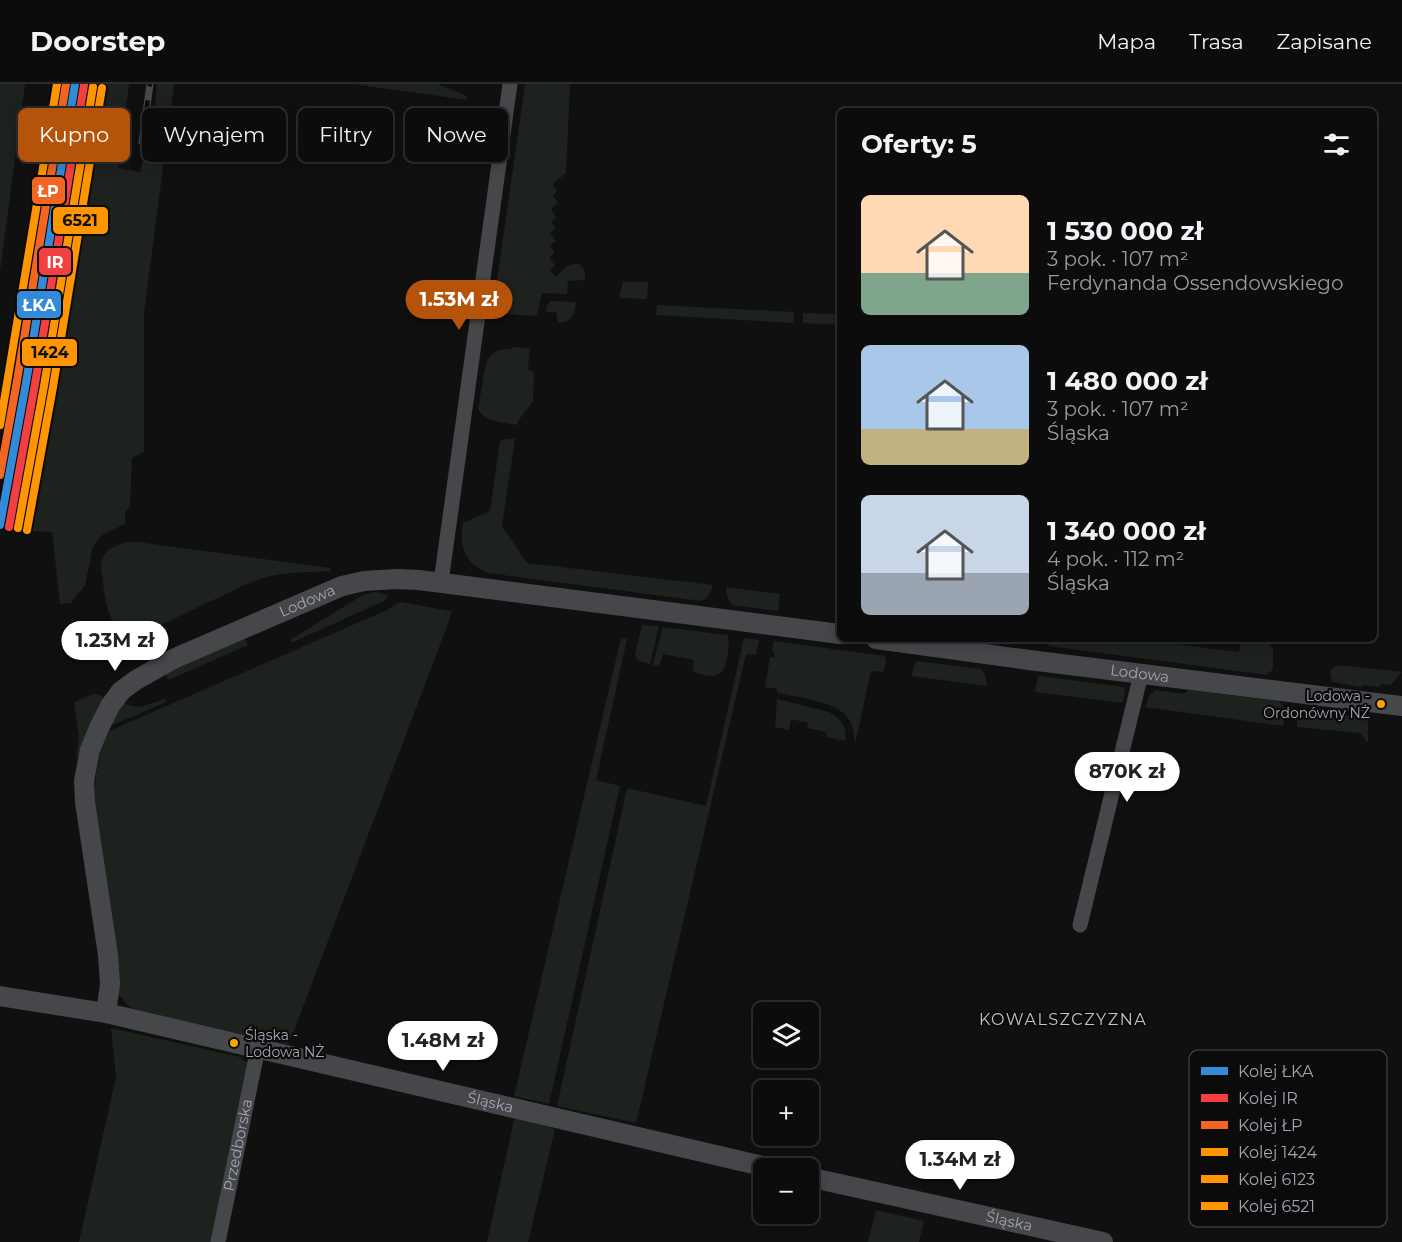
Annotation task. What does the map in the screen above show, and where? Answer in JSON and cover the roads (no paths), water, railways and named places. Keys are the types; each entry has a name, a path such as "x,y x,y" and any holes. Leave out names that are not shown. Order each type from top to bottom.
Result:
{"street":[{"path":"441,582 510,84"},
{"name":"Lodowa","path":"106,1012 110,984 108,955 85,802 84,781 94,740 110,706 121,691 173,659 342,586 364,581 396,579 441,582 837,634"},
{"name":"Lodowa","path":"899,642 1402,706"},
{"path":"1080,925 1141,674"},
{"name":"Śląska","path":"0,996 106,1012 753,1164"},
{"name":"Przedborska","path":"218,1242 258,1048"},
{"name":"Śląska","path":"819,1179 1103,1242"}],"railway":[{"path":"147,108 150,84"}],"rail line":[{"name":"6123","path":"0,425 57,84"},
{"name":"ŁP","path":"0,475 66,84"},
{"name":"ŁKA","path":"0,525 26,383 75,84"},
{"name":"IR","path":"9,527 84,85"},
{"name":"1424","path":"18,528 44,386 93,87"},
{"name":"6521","path":"27,530 102,88"}],"place":[{"name":"Lodowa - Ordonówny NŻ","path":"1381,704"},
{"name":"Śląska - Lodowa NŻ","path":"234,1043"}],"district":[{"name":"KOWALSZCZYZNA","path":"1063,1019"}]}
